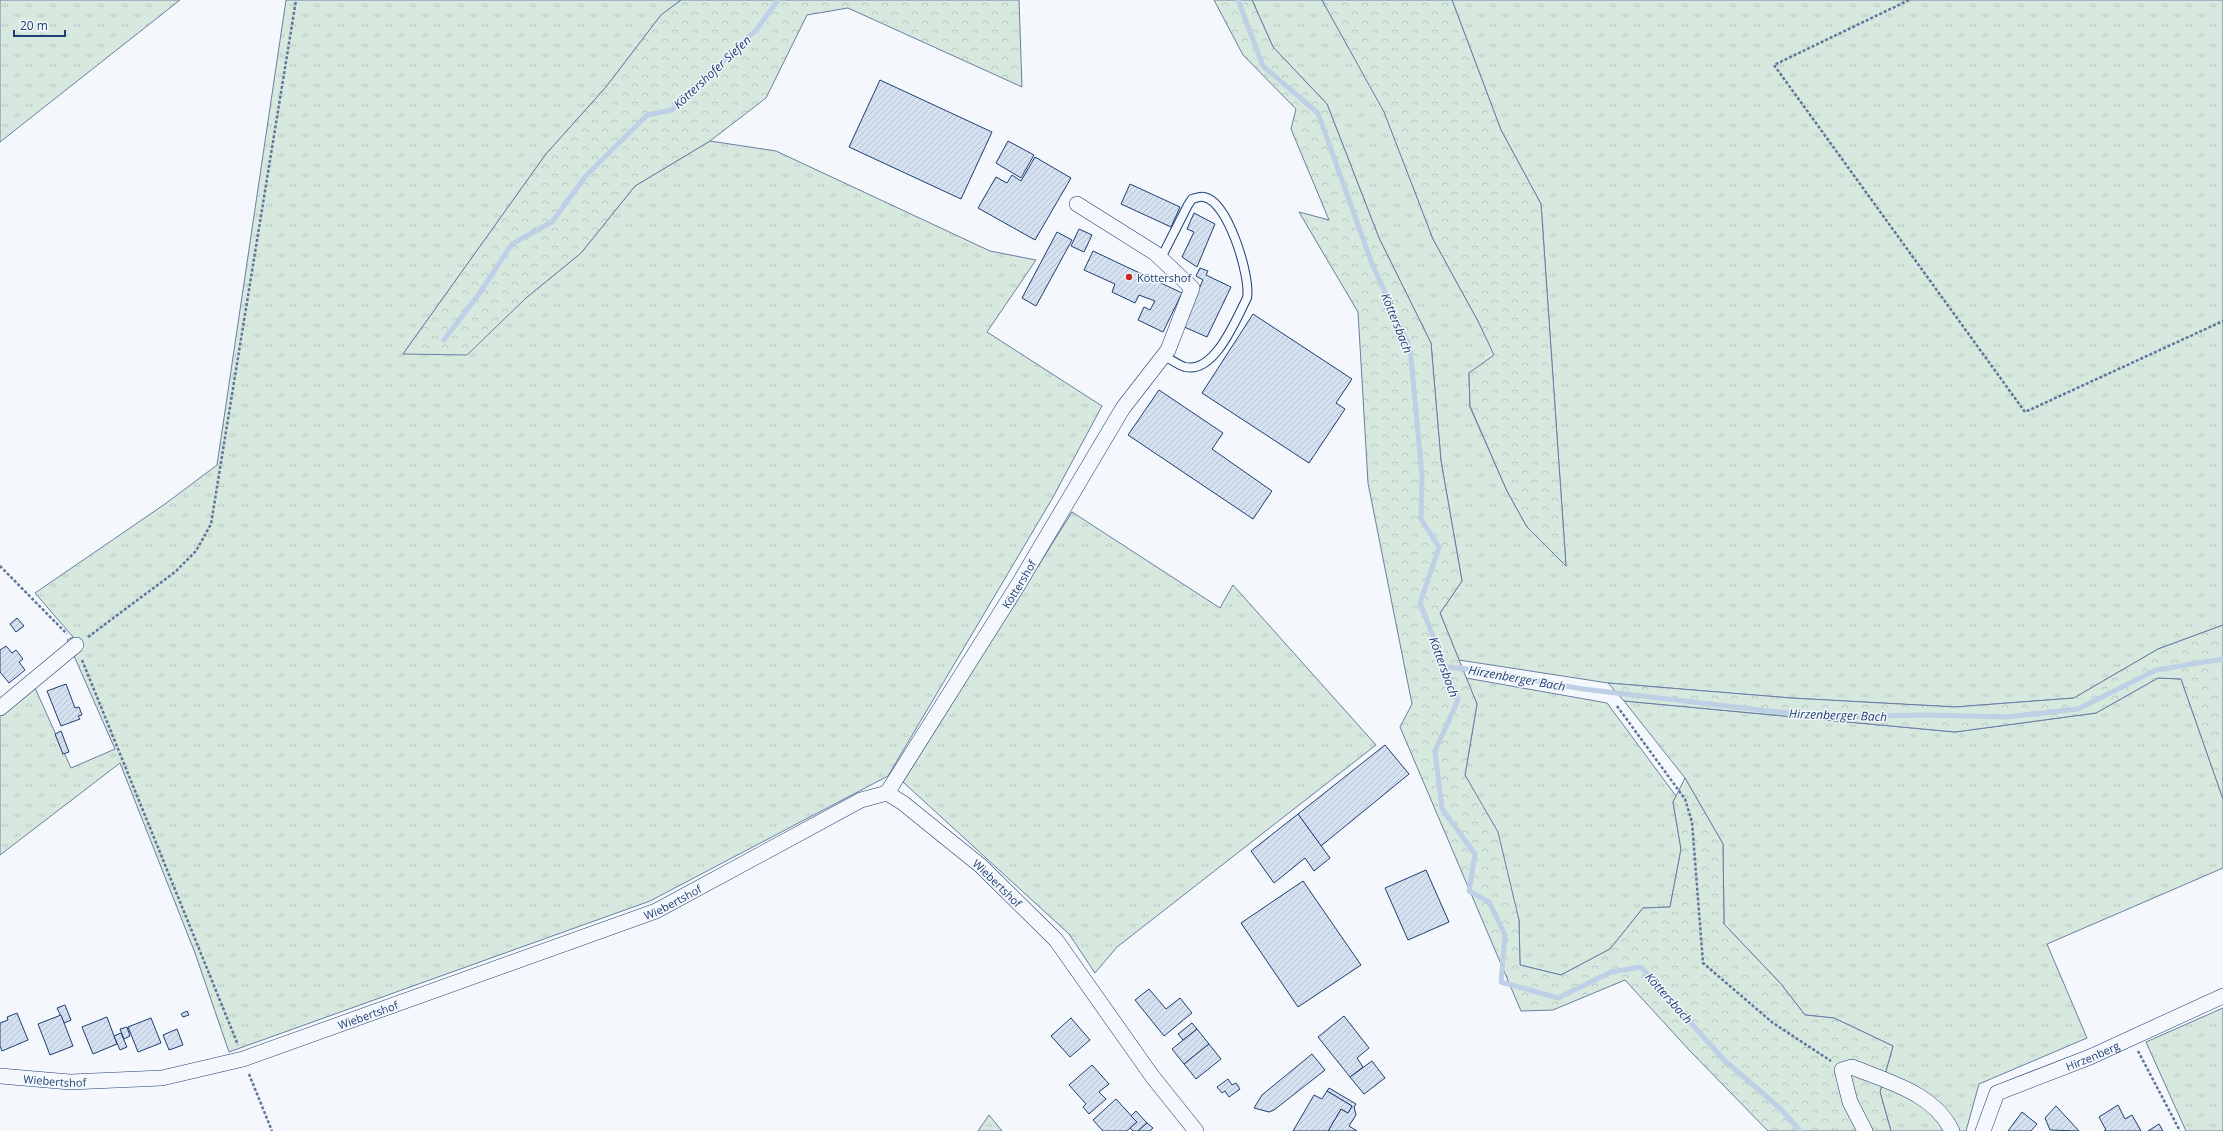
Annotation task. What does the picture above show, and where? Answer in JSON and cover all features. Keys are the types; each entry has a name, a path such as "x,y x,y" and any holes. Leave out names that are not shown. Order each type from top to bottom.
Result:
{"street":[{"name":"Köttershof","path":"887,793 1018,585 1123,408 1168,350 1192,288 1155,253 1077,204"},
{"path":"0,708 76,645"},
{"name":"Wiebertshof","path":"0,1076 70,1082 162,1078 243,1059 656,911 861,800 887,793 903,803 981,866 1056,940 1152,1076 1196,1131"},
{"name":"Hirzenberg","path":"1983,1131 1997,1093 2090,1057 2223,996"},
{"path":"1865,1131 1850,1102 1842,1070 1852,1067 1926,1098 1949,1124 1952,1131"}],"lane":[{"path":"1161,258 1192,199 1204,196 1221,210 1239,246 1249,290 1247,298 1224,342 1209,361 1201,366 1184,367 1163,355"}],"path":[{"path":"76,645 175,572 196,551 211,524 296,0"},
{"path":"1909,0 1774,65 2025,412 2223,321"},
{"path":"0,566 63,628 76,645 272,1131"},
{"path":"1617,706 1685,799 1692,822 1703,963 1774,1023 1824,1055 1842,1070"},
{"path":"2132,1038 2180,1131"}],"green space":[{"path":"0,0 180,0 0,142"},
{"path":"286,0 681,0 661,15 606,87 546,154 403,354 526,298 581,253 635,186 710,141 776,151 990,251 1036,260 987,332 1102,406 1052,499 888,776 650,901 229,1052 195,953 120,763 0,855 0,715 35,688 71,768 115,749 67,640 73,637 35,593 165,504 217,465"},
{"path":"681,0 1019,0 1022,87 848,8 807,15 766,98 710,141 635,186 581,253 526,298 467,355 403,354 546,154 606,87 661,15"},
{"path":"1214,0 1252,0 1273,47 1327,104 1379,238 1431,343 1441,461 1462,581 1440,613 1477,704 1465,775 1498,832 1519,920 1520,965 1561,975 1610,949 1643,908 1670,907 1681,849 1673,802 1685,778 1723,844 1724,924 1781,984 1805,1015 1834,1018 1893,1046 1880,1092 1891,1131 1768,1131 1690,1051 1625,980 1553,1010 1521,1011 1400,727 1412,704 1368,483 1358,312 1299,212 1329,220 1291,129 1296,109 1243,55"},
{"path":"1252,0 1322,0 1384,111 1433,239 1495,355 1469,373 1470,407 1507,491 1527,527 1566,566 1541,204 1501,130 1452,0 2223,0 2223,625 2158,649 2074,698 1955,707 1791,698 1608,683 1459,660 1440,613 1462,581 1441,461 1431,343 1379,238 1327,104 1273,47"},
{"path":"1322,0 1452,0 1501,130 1541,204 1566,566 1527,527 1507,491 1470,406 1469,373 1494,355 1478,321 1433,239 1384,112"},
{"path":"1072,512 1220,608 1233,585 1376,745 1117,947 1095,973 1069,934 903,782"},
{"path":"2223,625 2223,799 2181,679 2158,678 2096,713 1955,732 1624,701 1608,683 1791,698 1955,707 2074,698 2158,649"},
{"path":"1466,678 1607,703 1676,796 1673,802 1681,849 1670,907 1643,908 1610,949 1561,975 1520,965 1519,920 1465,775 1477,704"},
{"path":"2158,678 2181,679 2223,799 2223,868 2047,944 2087,1038 1979,1084 1966,1131 1891,1131 1880,1092 1893,1046 1834,1018 1805,1015 1781,984 1724,924 1723,844 1685,778 1624,701 1955,732 2096,713"},
{"path":"2223,1008 2223,1131 2186,1131 2146,1042"},
{"path":"989,1115 1002,1131 978,1131"}],"building":[{"path":"880,80 992,132 961,199 849,147"},
{"path":"1008,141 1034,155 1021,178 996,163"},
{"path":"1035,157 1071,178 1035,240 978,208 996,177 1007,183 1012,175 1021,181"},
{"path":"1130,184 1180,207 1171,227 1121,204"},
{"path":"1194,213 1215,224 1197,267 1182,257 1194,232 1187,229"},
{"path":"1079,229 1092,235 1084,252 1071,246"},
{"path":"1057,232 1072,240 1036,306 1022,298"},
{"path":"1093,251 1182,293 1163,332 1138,320 1144,307 1150,310 1155,301 1139,295 1135,303 1112,292 1115,284 1084,270"},
{"path":"1200,268 1208,271 1206,275 1231,287 1207,337 1182,326 1203,280 1196,276"},
{"path":"1253,314 1352,379 1336,403 1345,409 1309,463 1202,393"},
{"path":"1159,390 1223,433 1212,449 1272,491 1253,519 1128,435"},
{"path":"17,618 24,626 16,632 10,624"},
{"path":"6,646 12,653 16,650 23,659 19,662 25,670 9,683 0,672 0,650"},
{"path":"66,684 75,708 79,707 82,715 78,716 80,719 61,726 47,691"},
{"path":"61,731 69,752 63,754 55,734"},
{"path":"1385,745 1409,774 1321,846 1298,814"},
{"path":"1298,814 1330,858 1314,871 1305,858 1274,883 1251,851"},
{"path":"1426,870 1449,922 1408,940 1385,888"},
{"path":"1303,881 1361,965 1298,1007 1241,923"},
{"path":"1149,989 1166,1009 1180,998 1192,1013 1164,1036 1135,1000"},
{"path":"65,1005 71,1020 64,1023 57,1008"},
{"path":"187,1011 189,1015 183,1017 181,1014"},
{"path":"17,1013 28,1040 2,1051 0,1046 0,1023 8,1020 7,1017"},
{"path":"61,1015 73,1046 50,1055 38,1024"},
{"path":"1344,1016 1369,1048 1357,1058 1363,1067 1350,1077 1318,1037"},
{"path":"107,1017 117,1044 93,1054 82,1027"},
{"path":"151,1018 161,1043 138,1052 128,1027"},
{"path":"1071,1018 1090,1040 1070,1057 1051,1036"},
{"path":"1192,1023 1197,1029 1183,1040 1178,1034"},
{"path":"127,1027 130,1036 124,1039 120,1029"},
{"path":"177,1029 183,1045 169,1050 163,1035"},
{"path":"1197,1029 1209,1044 1184,1064 1172,1049"},
{"path":"121,1033 127,1047 120,1050 114,1036"},
{"path":"1209,1044 1221,1059 1196,1079 1184,1064"},
{"path":"1312,1054 1325,1070 1274,1110 1269,1112 1254,1108 1262,1095"},
{"path":"1372,1061 1385,1078 1364,1094 1350,1077"},
{"path":"1092,1065 1109,1084 1099,1092 1106,1099 1089,1114 1083,1107 1086,1104 1069,1085"},
{"path":"1228,1079 1232,1085 1236,1083 1240,1089 1229,1097 1225,1091 1222,1093 1217,1087"},
{"path":"1329,1088 1356,1104 1354,1107 1356,1115 1349,1126 1357,1131 1328,1131 1341,1109 1348,1113 1352,1106 1327,1091"},
{"path":"1327,1091 1352,1106 1348,1113 1341,1109 1328,1131 1293,1131 1314,1095 1322,1099"},
{"path":"1116,1099 1137,1122 1127,1131 1103,1131 1093,1120"},
{"path":"2118,1105 2125,1119 2132,1115 2141,1131 2104,1131 2106,1130 2099,1117"},
{"path":"2056,1106 2079,1131 2050,1130 2045,1118"},
{"path":"1136,1111 1147,1123 1138,1131 1133,1131 1130,1128 1137,1122 1131,1116"},
{"path":"2022,1112 2037,1124 2031,1131 2008,1131"},
{"path":"1147,1123 1153,1128 1150,1131 1138,1131"},
{"path":"2159,1124 2163,1131 2148,1131"}],"waterway":[{"name":"Köttershofer Siefen","path":"444,340 479,294 512,244 552,222 585,177 647,115 672,110 757,29 778,0"},
{"name":"Köttersbach","path":"1238,0 1263,66 1318,113 1371,261 1410,348 1422,475 1421,519 1439,547 1420,603 1458,700 1435,751 1442,809 1475,854 1469,891 1489,902 1505,935 1501,982 1558,998 1611,972 1641,967 1724,1060 1781,1109 1800,1131"},
{"name":"Hirzenberger Bach","path":"1447,667 1477,670 1583,689 1831,717 1926,715 2006,717 2078,709 2156,670 2223,659"}],"place":[{"name":"Köttershof","path":"1129,277"}]}
